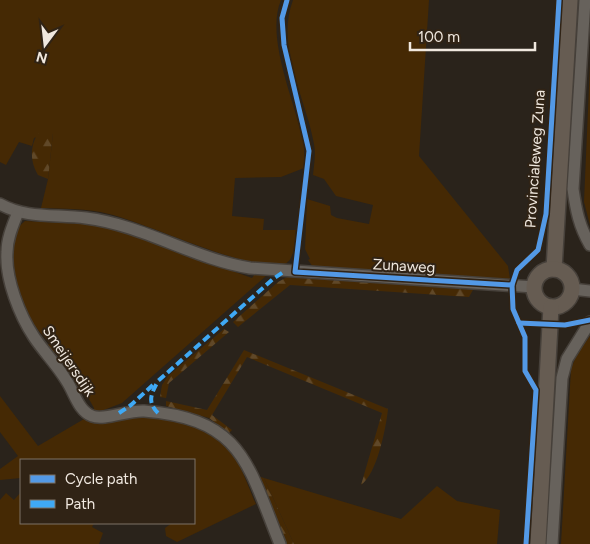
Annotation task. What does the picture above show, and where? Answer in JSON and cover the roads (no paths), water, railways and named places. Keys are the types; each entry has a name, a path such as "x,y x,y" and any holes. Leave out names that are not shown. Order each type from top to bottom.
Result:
{"main road":[{"name":"Provincialeweg Zuna","path":"554,269 570,0"},
{"path":"554,269 562,271 568,276 572,289 566,301 559,306 551,307 540,302 535,295 534,287 539,274 554,269"},
{"path":"538,544 551,307"}],"street":[{"path":"585,0 573,189 576,214 581,229 590,245"},
{"name":"Zunaweg","path":"0,204 18,212 84,217 111,222 228,263 250,268 534,287"},
{"name":"Smeijersdijk","path":"18,212 6,253 15,295 32,333 67,380 84,410 98,418 130,411 167,414 194,420 223,435 247,464 280,544"},
{"path":"572,289 590,291"},
{"path":"552,544 562,378 567,359 590,322"}]}
